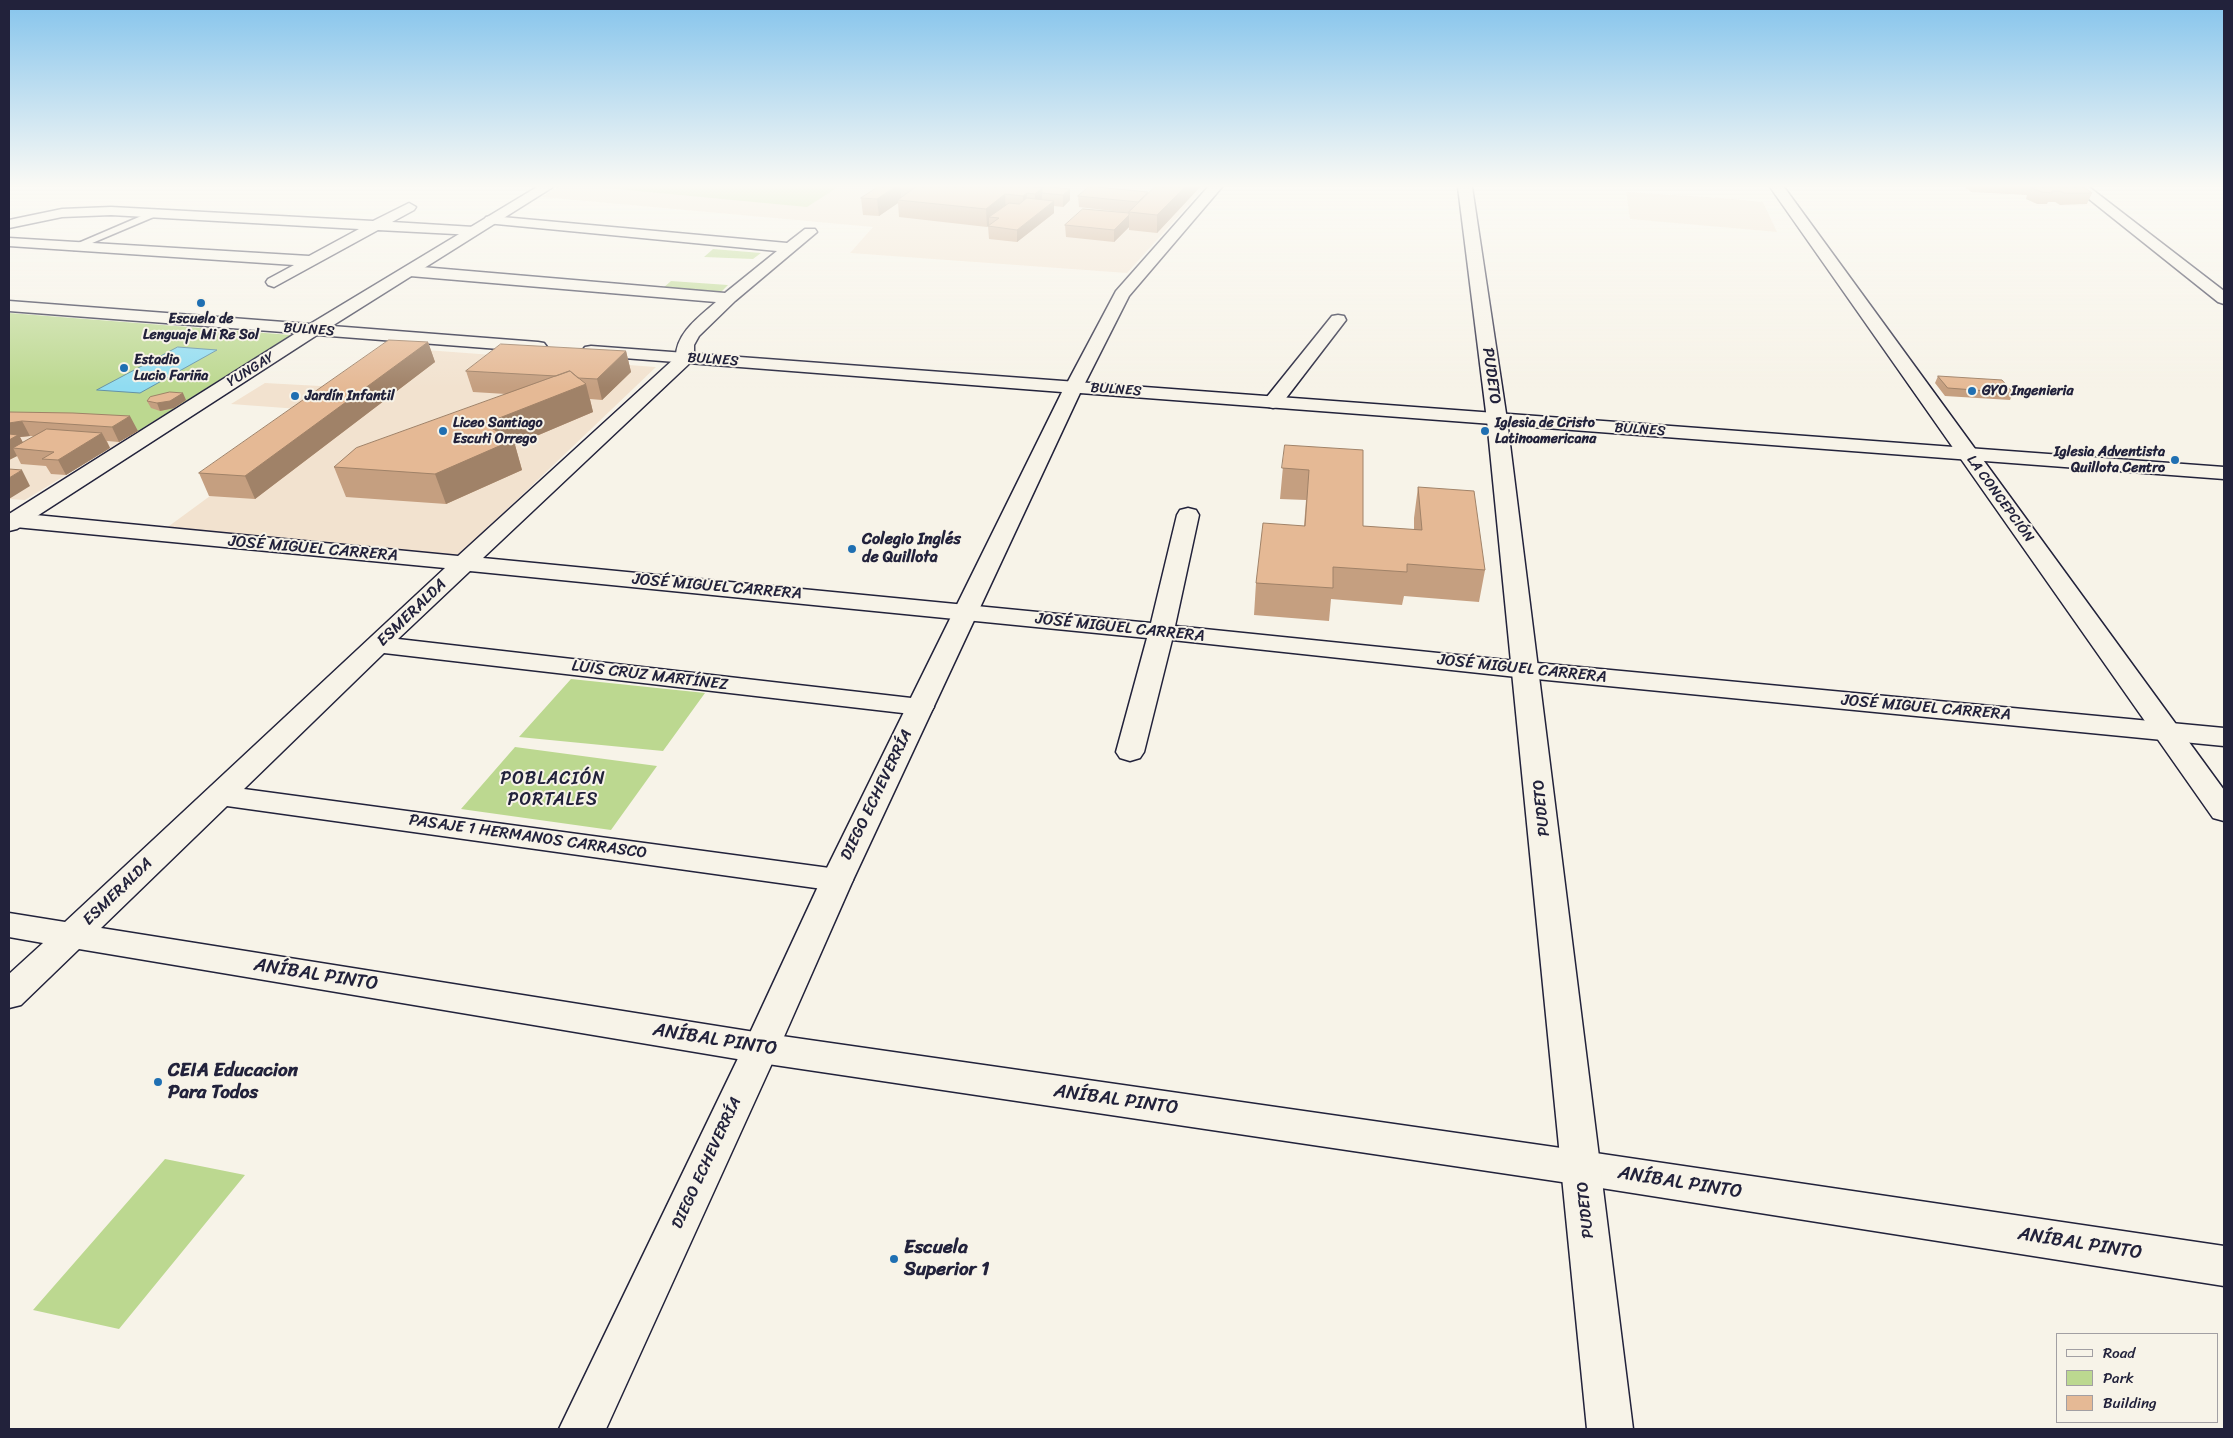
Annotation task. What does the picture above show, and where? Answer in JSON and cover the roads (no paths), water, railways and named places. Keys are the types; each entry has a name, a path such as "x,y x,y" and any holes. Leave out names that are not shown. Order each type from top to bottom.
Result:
{"street":[{"path":"194,254 311,261"},
{"path":"274,282 323,254"},
{"name":"YUNGAY","path":"12,522 313,330 437,254"},
{"path":"685,358 685,345 693,333 729,298 782,254"},
{"name":"DIEGO ECHEVERRÍA","path":"582,1429 761,1048 836,880 920,707 964,611 1122,294 1157,254"},
{"name":"PUDETO","path":"1474,254 1497,420 1610,1429"},
{"name":"LA CONCEPCIÓN","path":"1825,254 2224,811"},
{"path":"2167,254 2224,299"},
{"path":"410,271 729,298"},
{"name":"BULNES","path":"9,306 558,348"},
{"path":"1273,402 1338,320"},
{"name":"BULNES","path":"577,350 2224,473"},
{"name":"ESMERALDA","path":"9,995 380,645 464,563 685,358"},
{"path":"1130,752 1161,632 1188,515"},
{"name":"JOSÉ MIGUEL CARRERA","path":"12,522 964,611 1526,670 2224,737"},
{"name":"LUIS CRUZ MARTÍNEZ","path":"380,645 920,707"},
{"name":"PASAJE 1 HERMANOS CARRASCO","path":"220,795 836,880"},
{"name":"ANÍBAL PINTO","path":"9,925 761,1048 1582,1168 2224,1266"}],"water":[{"path":"178,347 217,350 140,393 97,390"}],"place":[{"name":"Escuela de Lenguaje Mi Re Sol","path":"201,303"},
{"name":"Estadio Lucio Fariña","path":"124,368"},
{"name":"GYO Ingenieria","path":"1972,391"},
{"name":"Jardín Infantil","path":"295,396"},
{"name":"Liceo Santiago Escuti Orrego","path":"443,431"},
{"name":"Iglesia de Cristo Latinoamericana","path":"1485,431"},
{"name":"Iglesia Adventista Quillota Centro","path":"2175,460"},
{"name":"Colegio Inglés de Quillota","path":"852,549"},
{"name":"CEIA Educacion Para Todos","path":"158,1082"},
{"name":"Escuela Superior 1","path":"894,1259"}],"district":[{"name":"POBLACIÓN PORTALES","path":"553,790"}]}
